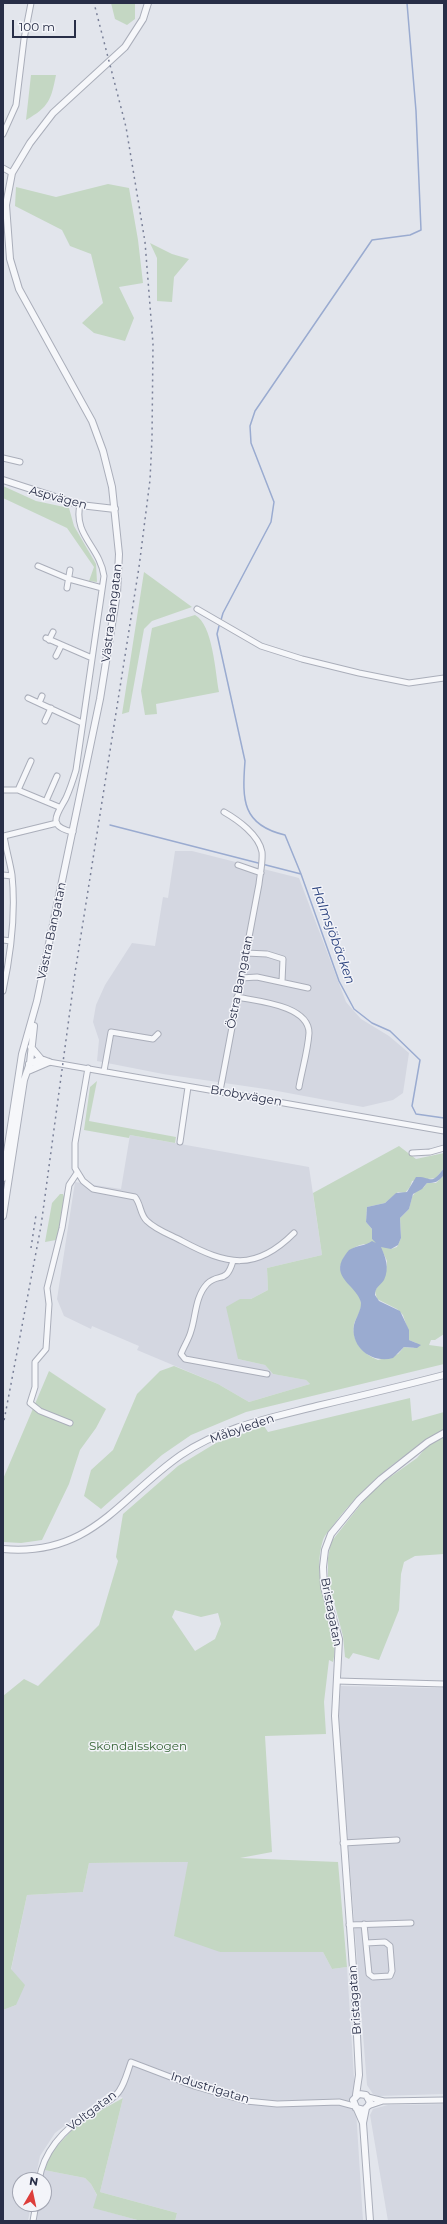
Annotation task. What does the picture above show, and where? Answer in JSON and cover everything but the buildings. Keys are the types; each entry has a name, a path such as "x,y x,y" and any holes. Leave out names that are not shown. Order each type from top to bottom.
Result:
{"street":[{"path":"3,134 16,105 24,39 31,3"},
{"name":"Västra Bangatan","path":"3,1178 18,1082 38,1001 74,832 100,699 117,593 119,554 115,510 103,451 92,421 19,289 10,259 6,205 12,174 30,143 53,113 125,47 143,19 148,3"},
{"path":"3,168 12,174"},
{"path":"3,458 20,462"},
{"name":"Aspvägen","path":"3,480 80,505 115,510"},
{"path":"74,832 60,828 57,823 56,815 59,807 65,799 76,770 102,588 103,568 97,553 78,524 80,505"},
{"path":"38,566 69,579 102,588"},
{"path":"67,588 70,570"},
{"path":"197,609 261,646 302,659 359,674 409,682 444,678"},
{"path":"52,632 48,639 61,646 92,658"},
{"path":"56,656 61,646"},
{"path":"39,703 42,696"},
{"path":"28,698 82,723"},
{"path":"45,721 51,708"},
{"path":"18,790 31,761"},
{"path":"46,800 57,776"},
{"path":"3,790 18,790 46,800 59,807"},
{"name":"Östra Bangatan","path":"220,1091 261,874 262,852 254,837 240,820 224,812"},
{"path":"3,991 11,941 12,876 4,836 57,823"},
{"path":"238,865 261,874"},
{"path":"3,875 12,876"},
{"path":"3,940 11,941"},
{"path":"246,953 267,954 283,959 282,982"},
{"path":"241,978 257,977 308,988"},
{"path":"237,997 289,1007 306,1022 309,1031 300,1087"},
{"path":"104,1071 111,1032 153,1039 158,1034"},
{"name":"Västra Bangatan","path":"18,1082 25,1067 33,1065 28,1046"},
{"name":"Brobyvägen","path":"28,1046 41,1059 49,1062 444,1131"},
{"path":"3,1212 24,1080 28,1071 41,1059"},
{"name":"Brobyvägen","path":"33,1065 49,1062"},
{"path":"88,1068 73,1160 77,1173 93,1189 135,1197 147,1221 166,1233 205,1253 233,1261 265,1256 278,1248 294,1233"},
{"path":"180,1142 188,1086"},
{"path":"412,1154 430,1152 444,1148"},
{"path":"70,1423 40,1411 30,1403 35,1387 35,1362 46,1349 49,1304 47,1288 62,1228 69,1185 77,1173"},
{"path":"233,1261 230,1272 226,1276 212,1280 207,1284 201,1294 197,1304 192,1330 181,1354 185,1359 267,1374"},
{"name":"Måbyleden","path":"3,1552 51,1545 86,1532 119,1508 175,1459 221,1434 267,1418 444,1376"},
{"name":"Bristagatan","path":"363,2123 355,2107 355,2096 359,2075 335,1716 339,1639 324,1587 323,1567 325,1550 331,1534 359,1500 381,1479 428,1442 444,1433"},
{"name":"Måbyleden","path":"3,1549 21,1550"},
{"path":"338,1681 444,1684"},
{"path":"343,1843 396,1840"},
{"path":"349,1925 411,1922"},
{"path":"364,1924 369,1974 373,1977 390,1976 392,1971 390,1946 386,1942 366,1943"},
{"name":"Industrigatan","path":"131,2062 194,2086 246,2101 277,2104 339,2102 355,2096"},
{"name":"Voltgatan","path":"41,2172 49,2151 67,2130 79,2119 116,2095 122,2086 131,2062"},
{"name":"Bristagatan","path":"359,2075 370,2102 367,2107 363,2123 370,2221"},
{"path":"355,2096 362,2093 384,2101 444,2100"},
{"path":"355,2107 361,2110 384,2101"},
{"name":"Industrigatan","path":"339,2102 355,2107"}],"shaded area":[{"path":"175,851 192,851 299,878 346,1002 361,1019 389,1036 409,1053 403,1093 393,1100 363,1107 272,1090 163,1074 97,1061 99,1040 93,1022 96,1005 105,985 132,943 155,946 163,897 168,898"},
{"path":"130,1135 309,1167 322,1255 267,1268 268,1290 251,1299 240,1299 238,1359 265,1365 273,1374 306,1380 310,1384 249,1402 218,1384 137,1350 139,1346 92,1326 91,1329 64,1316 57,1299 75,1182 121,1189"},
{"path":"341,1686 444,1688 444,2094 378,2096 373,2094 367,2085 338,1716"},
{"path":"188,1862 220,1952 323,1952 332,1969 347,1967 363,2221 175,2221 177,2213 100,2192 123,2098 111,2091 55,2133 40,2156 37,2172 12,2172 12,2212 30,2212 28,2221 3,2221 3,2010 16,2005 11,1970 27,1895 83,1892 89,1863"},
{"path":"444,2104 444,2221 388,2221 370,2115 373,2109 388,2105"},
{"path":"44,2170 85,2178 91,2184 105,2211 141,2221 36,2221 37,2212 52,2212 52,2172 44,2172"}],"green space":[{"path":"111,3 135,3 135,19 127,25 115,19"},
{"path":"31,75 56,75 48,102 40,111 26,120"},
{"path":"108,184 129,188 138,240 143,283 119,287 134,318 125,341 94,333 82,323 103,303 91,254 70,246 62,230 15,206 16,187 56,197"},
{"path":"150,243 172,254 189,259 174,277 172,302 157,301 157,258"},
{"path":"3,486 36,501 69,508 74,526 96,564 97,582 89,581 94,567 67,528 3,498"},
{"path":"144,572 192,607 152,621 144,629 129,712 122,714"},
{"path":"195,615 201,620 206,628 212,649 219,692 156,704 157,714 145,715 141,691 152,628"},
{"path":"97,1081 89,1121 176,1137 175,1143 130,1135 129,1138 84,1130 90,1087"},
{"path":"399,1146 416,1159 444,1153 444,1168 436,1178 412,1181 410,1187 405,1193 398,1192 385,1203 367,1207 366,1222 372,1229 372,1239 391,1249 397,1247 401,1238 400,1218 409,1209 412,1197 416,1191 424,1187 427,1183 436,1183 444,1175 444,1334 435,1340 431,1340 429,1345 444,1347 444,1364 246,1412 191,1435 162,1455 101,1509 84,1496 91,1470 113,1450 137,1394 160,1371 174,1366 218,1384 249,1402 310,1384 306,1380 273,1374 265,1365 238,1359 226,1307 240,1299 251,1299 268,1290 267,1268 322,1255 313,1193","holes":["364,1244 382,1250 387,1261 386,1271 375,1291 377,1299 397,1309 403,1315 409,1333 409,1340 416,1343 414,1348 404,1347 398,1354 378,1360 363,1350 356,1341 354,1336 354,1324 361,1309 360,1298 353,1285 340,1269 345,1256 355,1247"]},
{"path":"60,1194 63,1194 64,1197 58,1236 56,1240 45,1242 52,1203"},
{"path":"49,1371 106,1409 96,1428 80,1450 69,1484 42,1540 21,1543 3,1542 3,1479"},
{"name":"Sköndalsskogen","path":"410,1398 412,1421 444,1412 444,1431 414,1449 371,1483 346,1509 324,1538 321,1546 319,1562 321,1585 333,1633 335,1652 333,1662 329,1660 324,1702 326,1734 265,1736 272,1852 240,1858 338,1862 347,1967 332,1969 323,1952 220,1952 174,1936 188,1862 89,1863 83,1892 27,1895 11,1969 25,1985 16,2005 3,2010 3,1696 24,1679 38,1686 99,1625 118,1561 116,1557 123,1514 178,1466 216,1443 264,1426 268,1432","holes":["175,1610 201,1617 218,1613 221,1624 215,1639 195,1651 172,1617"]},
{"path":"444,1435 444,1554 415,1556 404,1562 401,1574 399,1610 379,1660 353,1653 349,1659 345,1657 343,1636 328,1579 328,1558 331,1542 372,1490 417,1458 430,1443"},
{"path":"123,2098 100,2192 177,2213 175,2221 141,2221 93,2208 97,2195 91,2184 85,2178 44,2170 51,2152 80,2122"}],"water":[{"path":"444,1168 444,1175 438,1181 427,1183 422,1189 413,1194 409,1209 400,1218 401,1238 398,1245 391,1249 381,1247 385,1258 387,1271 384,1280 375,1292 375,1295 379,1301 400,1311 409,1330 409,1340 421,1345 417,1348 404,1347 393,1358 385,1359 370,1356 359,1347 355,1340 354,1325 361,1303 356,1292 343,1278 340,1267 342,1260 352,1248 372,1241 376,1243 372,1239 372,1229 366,1222 367,1207 385,1203 396,1193 407,1192 416,1177 433,1179"}],"waterway":[{"path":"221,620 223,613 271,522 274,502 251,443 250,426 255,411 372,240 410,235 421,230 416,111 407,3"},
{"path":"219,626 217,634 245,761 244,788 248,809 260,825 271,831 285,835 301,874"},
{"name":"Halmsjöbäcken","path":"110,825 301,874 339,981 354,1009 372,1023 390,1031 420,1060 412,1106 416,1114 444,1118"}],"railway":[{"path":"3,1426 41,1226 75,973 139,567 150,480 153,344 145,242 126,127 94,3"},
{"path":"31,1248 36,1215"}]}
